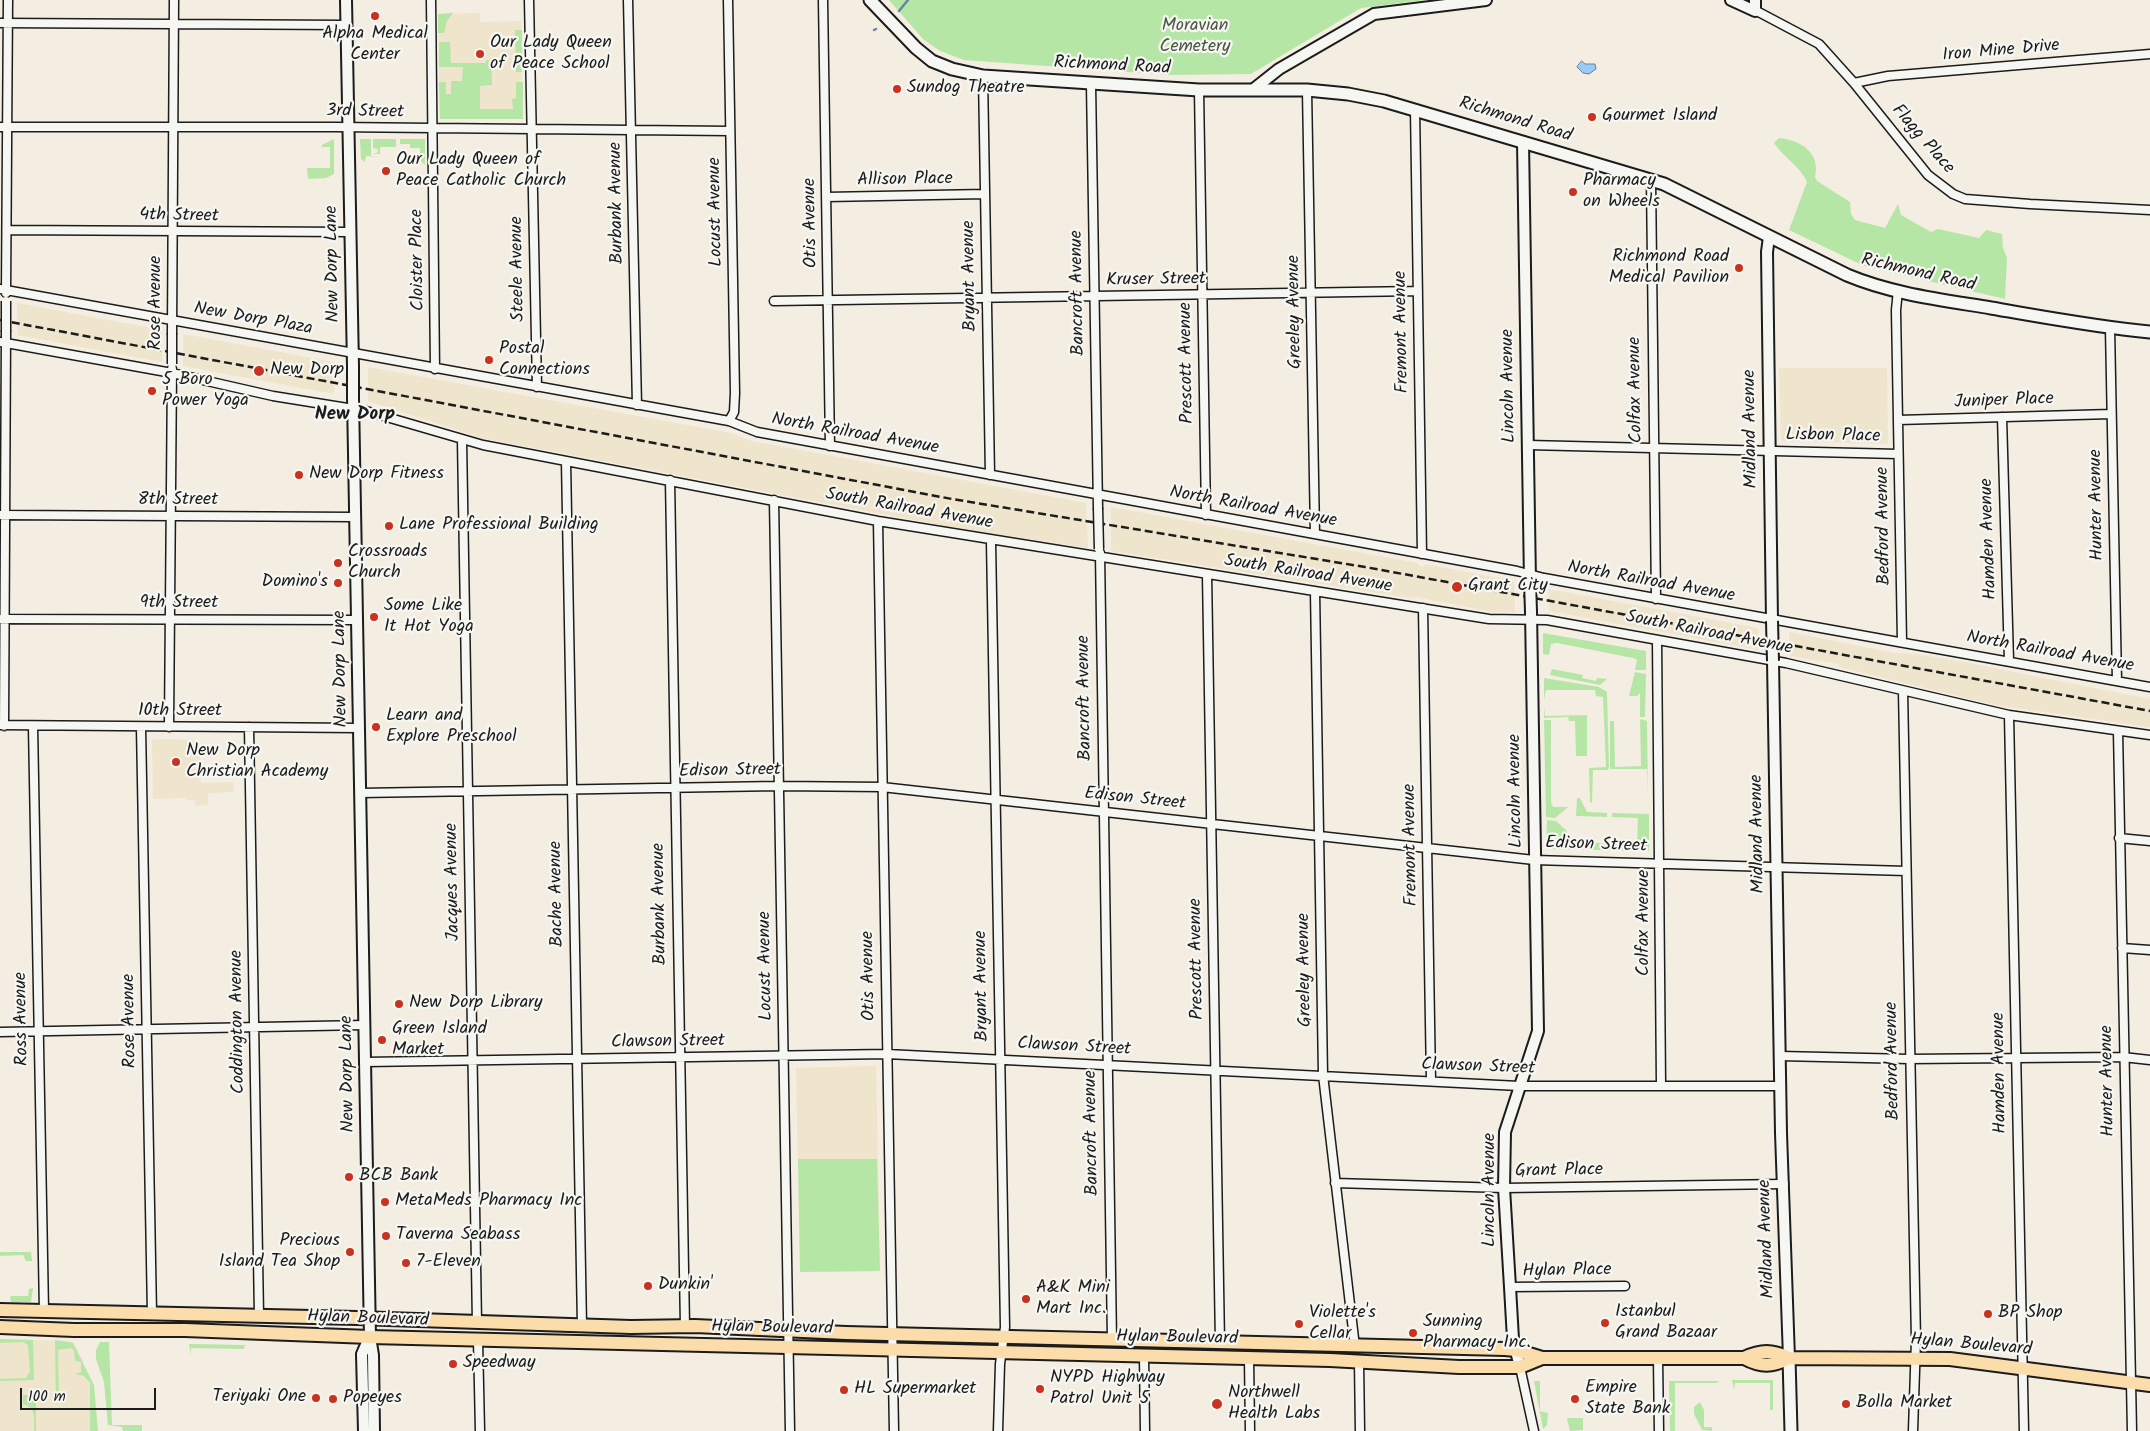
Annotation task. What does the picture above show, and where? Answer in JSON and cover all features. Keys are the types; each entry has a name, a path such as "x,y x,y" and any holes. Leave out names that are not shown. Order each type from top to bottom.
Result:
{"main road":[{"name":"Richmond Road","path":"870,0 916,48 932,61 952,69 983,76 1091,84 1199,90 1255,88 1307,90 1348,94 1415,109 1651,180 1688,195 1858,280 1941,300 2110,328 2150,332"},
{"name":"Hylan Boulevard","path":"0,1310 370,1318 582,1326 685,1326 1066,1339 1516,1350 1542,1358 1744,1358 1757,1366 1775,1365 1789,1358 1950,1359 2150,1385"},
{"path":"44,1311 44,1329"},
{"path":"685,1326 685,1344"},
{"name":"Hylan Boulevard","path":"0,1327 185,1330 478,1340 1359,1361 1459,1367 1520,1367 1542,1358"},
{"path":"1066,1339 1067,1354"},
{"name":"Midland Avenue","path":"1789,1358 1791,1431"}],"street":[{"path":"2,726 3,343 6,332 6,301 3,289 7,230 4,127 4,23 8,0"},
{"name":"Rose Avenue","path":"169,727 174,0"},
{"name":"New Dorp Lane","path":"346,0 370,1337 373,1355 374,1431"},
{"name":"Cloister Place","path":"431,0 435,369"},
{"name":"Steele Avenue","path":"529,0 537,387"},
{"name":"Burbank Avenue","path":"628,0 637,405"},
{"name":"Locust Avenue","path":"728,0 736,393 734,412 729,421"},
{"name":"Otis Avenue","path":"823,0 830,446"},
{"path":"1255,88 1280,69 1374,14 1486,0"},
{"path":"1731,0 1755,11 1755,0"},
{"name":"Flagg Place","path":"1742,0 1755,11 1819,44 1928,175 1953,194 1965,199 2150,210"},
{"path":"4,23 346,25"},
{"name":"Iron Mine Drive","path":"1854,84 1888,76 2150,54"},
{"name":"Bryant Avenue","path":"983,76 990,475"},
{"name":"Bancroft Avenue","path":"1091,84 1093,297 1100,558 1112,1340"},
{"name":"Prescott Avenue","path":"1199,90 1206,515"},
{"name":"Greeley Avenue","path":"1307,90 1315,534"},
{"name":"Fremont Avenue","path":"1415,109 1422,554"},
{"name":"3rd Street","path":"4,127 730,131"},
{"name":"Lincoln Avenue","path":"1523,142 1538,1031 1505,1132 1504,1188 1516,1350 1534,1431"},
{"name":"Colfax Avenue","path":"1651,180 1656,599"},
{"name":"Allison Place","path":"826,197 985,194"},
{"name":"4th Street","path":"7,230 350,232"},
{"name":"Midland Avenue","path":"1769,237 1767,252 1780,1086 1789,1358"},
{"name":"New Dorp Plaza","path":"3,289 352,354"},
{"name":"Bedford Avenue","path":"1898,290 1896,310 1902,642"},
{"name":"Kruser Street","path":"774,301 1418,291"},
{"name":"Hunter Avenue","path":"2110,328 2110,414 2117,681"},
{"path":"3,343 172,373 273,396 366,411 462,440"},
{"name":"North Railroad Avenue","path":"352,354 729,421 757,432 1422,554 1530,578 2150,687"},
{"name":"Juniper Place","path":"1898,420 2110,414"},
{"name":"Hamden Avenue","path":"2002,417 2009,661"},
{"name":"South Railroad Avenue","path":"462,440 878,521 991,541 1489,619 1531,615 1544,619 1773,661 2010,715 2150,735"},
{"name":"Jacques Avenue","path":"462,440 477,1323"},
{"name":"Lisbon Place","path":"1528,445 1898,454"},
{"name":"Bache Avenue","path":"566,461 582,1326"},
{"name":"Burbank Avenue","path":"670,480 685,1326"},
{"name":"Locust Avenue","path":"774,500 790,1431"},
{"name":"8th Street","path":"2,515 355,518"},
{"name":"Otis Avenue","path":"878,521 894,1431"},
{"name":"Bryant Avenue","path":"991,541 1004,1337 998,1431"},
{"name":"Prescott Avenue","path":"1207,574 1220,1343"},
{"name":"Greeley Avenue","path":"1315,591 1323,1076 1355,1347"},
{"name":"Fremont Avenue","path":"1423,608 1432,1081"},
{"name":"9th Street","path":"2,619 357,620"},
{"name":"Colfax Avenue","path":"1657,640 1661,1085"},
{"name":"Bedford Avenue","path":"1904,691 1915,1358 1913,1431"},
{"name":"Hamden Avenue","path":"2010,715 2024,1431"},
{"name":"10th Street","path":"2,726 359,728"},
{"name":"Ross Avenue","path":"33,726 44,1311"},
{"name":"Rose Avenue","path":"141,727 152,1314"},
{"name":"Coddington Avenue","path":"249,727 259,1316"},
{"name":"Hunter Avenue","path":"2118,731 2123,1057 2132,1431"},
{"name":"Edison Street","path":"360,793 778,786 882,787 1534,860 1906,871"},
{"path":"2119,838 2150,841"},
{"path":"2122,948 2150,950"},
{"path":"0,1032 365,1025"},
{"name":"Clawson Street","path":"366,1062 887,1054 1520,1086 1780,1086"},
{"path":"1780,1056 1909,1059 2123,1057 2150,1060"},
{"name":"Grant Place","path":"1335,1183 1504,1188 1784,1184"},
{"name":"Hylan Place","path":"1510,1287 1625,1286"},
{"name":"New Dorp Lane","path":"364,1431 362,1354 370,1337"},
{"path":"478,1340 480,1431"},
{"path":"1144,1356 1145,1431"},
{"path":"1249,1358 1250,1431"},
{"path":"1658,1358 1659,1431"},
{"path":"1359,1361 1360,1431"}],"shaded area":[{"name":"Our Lady Queen of Peace School","path":"480,13 480,22 521,21 523,119 440,119 438,14"},
{"path":"17,303 162,330 162,362 18,335"},
{"path":"183,334 333,362 334,394 183,366"},
{"path":"368,367 731,433 752,441 1086,503 1088,548 951,527 482,438 368,401"},
{"path":"1779,368 1887,368 1888,444 1781,441"},
{"path":"1111,507 1417,563 1423,567 1425,564 1514,581 1515,612 1493,612 1416,597 1410,598 1111,551"},
{"path":"1548,589 1758,628 1759,650 1549,611"},
{"path":"1789,632 1894,653 1917,654 1964,662 2150,699 2150,727 1995,705 1839,667 1839,664 1790,656"},
{"name":"New Dorp Christian Academy","path":"154,739 199,740 201,783 233,782 234,792 208,793 208,805 195,806 195,800 187,800 186,798 153,799 152,741"},
{"path":"876,1066 880,1271 800,1272 796,1068"},
{"path":"0,1339 70,1341 73,1343 83,1360 84,1376 90,1383 90,1431 0,1431"}],"green space":[{"name":"Moravian Cemetery","path":"889,0 1426,0 1361,8 1251,74 1170,75 964,60 940,51 923,39"},
{"path":"453,13 447,21 444,33 438,33 438,14"},
{"path":"515,30 522,30 522,72 516,72"},
{"path":"439,42 450,42 451,63 486,63 486,60 491,60 492,85 480,86 480,109 513,109 512,99 516,98 516,82 523,82 523,119 440,119 439,82 446,82 446,94 451,94 451,81 462,81 463,67 439,67"},
{"path":"1779,138 1794,141 1812,154 1815,161 1815,177 1817,181 1850,202 1851,214 1855,220 1885,228 1898,204 1901,215 1931,232 1938,229 1979,238 1986,230 2002,234 2003,248 2007,258 2005,299 1864,266 1789,230 1807,182 1800,171 1774,143"},
{"path":"334,139 334,174 326,178 308,179 307,168 330,168 330,147 322,147 322,145"},
{"path":"360,139 371,139 371,156 380,157 366,156 365,162 361,159"},
{"path":"373,139 396,139 396,147 380,147 380,154 375,154 378,149 373,148"},
{"path":"400,139 425,139 425,165 420,160 420,148 410,148 410,144 400,144"},
{"path":"1543,633 1646,651 1646,670 1635,670 1637,660 1633,658 1557,643 1551,644 1549,655 1543,654"},
{"path":"1552,669 1583,675 1582,678 1596,681 1597,678 1607,679 1600,685 1550,675"},
{"path":"1635,672 1646,674 1645,717 1640,717 1640,693 1637,696 1629,696"},
{"path":"1544,678 1599,687 1607,692 1609,767 1608,770 1593,770 1592,803 1590,802 1589,768 1606,767 1603,697 1596,696 1595,690 1546,690 1544,700"},
{"path":"1544,707 1545,716 1587,715 1587,756 1576,756 1575,721 1569,721 1568,717 1544,718"},
{"path":"1640,719 1647,721 1648,796 1647,769 1610,769 1610,721 1614,721 1615,767 1641,766"},
{"path":"1544,720 1551,720 1551,802 1553,807 1568,807 1555,818 1546,817"},
{"path":"1577,798 1580,798 1587,812 1607,813 1607,817 1576,816"},
{"path":"1612,813 1649,814 1649,851 1546,849 1547,820 1556,821 1567,831 1567,842 1637,844 1638,818 1612,817"},
{"path":"798,1159 877,1159 880,1271 800,1272"},
{"path":"0,1252 31,1252 32,1261 26,1261 23,1255 0,1256"},
{"path":"33,1288 31,1302 11,1302 10,1296 28,1296 29,1289"},
{"path":"0,1339 33,1340 34,1380 0,1381 0,1379 26,1378 30,1371 28,1345 23,1342 0,1343"},
{"path":"55,1340 73,1343 94,1385 98,1431 90,1431 90,1383 84,1376 75,1374 81,1372 81,1362 75,1361 72,1348 58,1350 59,1399 65,1401 56,1402"},
{"path":"100,1342 109,1342 112,1425 142,1425 142,1431 123,1431 122,1427 108,1425 104,1382 96,1359 96,1350"},
{"path":"189,1344 245,1345 244,1349 191,1348 191,1355"},
{"path":"1732,1380 1773,1380 1773,1410 1770,1410 1770,1383 1735,1383 1734,1390"},
{"path":"1534,1381 1540,1381 1540,1411 1548,1413 1547,1425 1543,1429"},
{"path":"1669,1381 1720,1381 1716,1383 1675,1383 1675,1431 1670,1431"},
{"path":"23,1395 36,1395 36,1431 34,1431 33,1411 23,1404"},
{"path":"1700,1402 1704,1410 1704,1427 1712,1427 1712,1431 1702,1430 1694,1414 1694,1407"},
{"path":"1567,1418 1583,1418 1583,1430 1570,1431"}],"water":[{"path":"1582,61 1585,64 1595,64 1596,69 1589,74 1583,73 1577,67"}],"waterway":[{"path":"899,11 908,0"}],"railway":[{"path":"0,320 952,499 1365,567 2150,711"}],"place":[{"name":"Alpha Medical Center","path":"375,16"},
{"name":"Our Lady Queen of Peace School","path":"480,54"},
{"name":"Sundog Theatre","path":"897,89"},
{"name":"Gourmet Island","path":"1592,117"},
{"name":"Our Lady Queen of Peace Catholic Church","path":"386,171"},
{"name":"Pharmacy on Wheels","path":"1573,192"},
{"name":"Richmond Road Medical Pavilion","path":"1739,268"},
{"name":"Postal Connections","path":"489,360"},
{"name":"New Dorp","path":"259,371"},
{"name":"5 Boro Power Yoga","path":"152,391"},
{"name":"New Dorp Fitness","path":"299,475"},
{"name":"Lane Professional Building","path":"389,526"},
{"name":"Crossroads Church","path":"338,563"},
{"name":"Domino's","path":"338,583"},
{"name":"Grant City","path":"1457,587"},
{"name":"Some Like It Hot Yoga","path":"374,617"},
{"name":"Learn and Explore Preschool","path":"376,727"},
{"name":"New Dorp Christian Academy","path":"176,762"},
{"name":"New Dorp Library","path":"399,1004"},
{"name":"Green Island Market","path":"382,1040"},
{"name":"BCB Bank","path":"349,1177"},
{"name":"MetaMeds Pharmacy Inc","path":"385,1202"},
{"name":"Taverna Seabass","path":"386,1236"},
{"name":"Precious Island Tea Shop","path":"350,1252"},
{"name":"7-Eleven","path":"406,1263"},
{"name":"Dunkin'","path":"648,1286"},
{"name":"A&K Mini Mart Inc.","path":"1026,1299"},
{"name":"BP Shop","path":"1988,1314"},
{"name":"Istanbul Grand Bazaar","path":"1605,1323"},
{"name":"Violette's Cellar","path":"1299,1324"},
{"name":"Sunning Pharmacy Inc.","path":"1413,1333"},
{"name":"Speedway","path":"453,1364"},
{"name":"NYPD Highway Patrol Unit 5","path":"1040,1389"},
{"name":"HL Supermarket","path":"844,1390"},
{"name":"Teriyaki One","path":"316,1398"},
{"name":"Popeyes","path":"333,1399"},
{"name":"Empire State Bank","path":"1575,1399"},
{"name":"Northwell Health Labs","path":"1217,1404"},
{"name":"Bolla Market","path":"1846,1404"}],"district":[{"name":"New Dorp","path":"355,416"}]}
